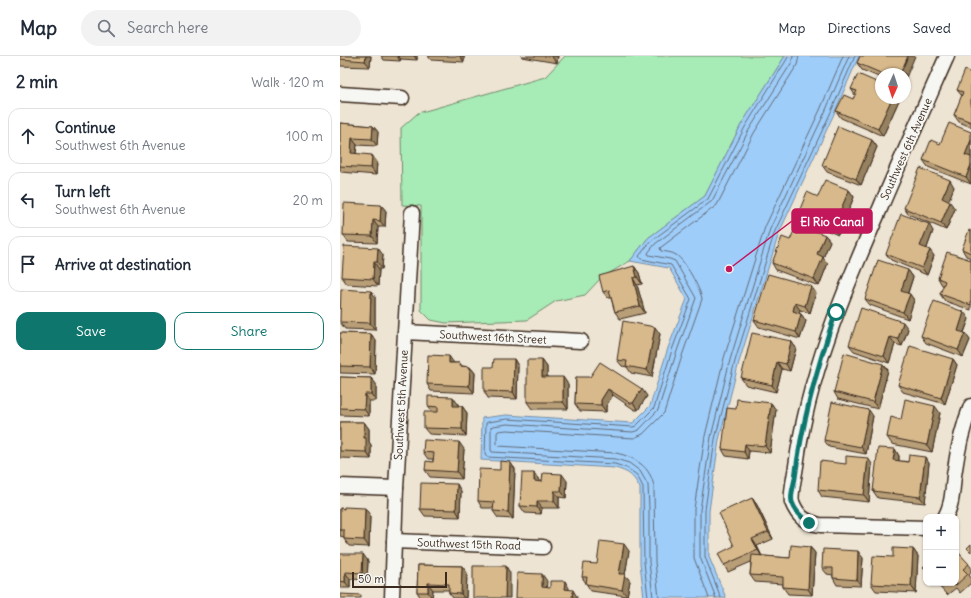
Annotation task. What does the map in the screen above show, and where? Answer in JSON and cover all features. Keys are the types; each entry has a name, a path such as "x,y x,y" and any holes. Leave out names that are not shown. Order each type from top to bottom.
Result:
{"street":[{"name":"Southwest 6th Avenue","path":"923,528 820,526 809,523 800,516 792,501 798,454 807,406 820,359 836,312 854,267 947,56"},
{"path":"340,94 402,98"},
{"name":"Southwest 5th Avenue","path":"392,598 396,488 412,213"},
{"name":"Southwest 16th Street","path":"405,332 581,341"},
{"path":"946,514 951,504 959,445 971,406"},
{"path":"340,486 396,488"},
{"name":"Southwest 15th Road","path":"394,541 543,546"}],"green space":[{"path":"565,56 785,56 741,125 705,196 648,238 630,261 601,278 585,295 556,301 527,320 446,323 431,320 421,310 421,206 402,205 401,128 418,113 545,77"}],"water":[{"path":"785,56 859,56 779,233 739,362 719,440 709,511 709,557 726,598 644,598 640,563 640,488 633,477 624,471 615,468 481,460 482,418 506,415 633,423 650,406 668,348 687,299 669,268 630,261 648,238 705,196 741,125"}],"building":[{"path":"340,56 366,56 365,61 340,59"},
{"path":"860,56 908,56 903,68 875,68 875,71 857,63"},
{"path":"965,70 971,73 971,122 954,115 963,92 957,90"},
{"path":"858,74 875,81 875,104 889,104 878,129 836,111 844,95 853,99 857,91 851,89"},
{"path":"340,123 373,126 372,139 352,138 351,153 372,155 371,168 340,166"},
{"path":"949,123 971,132 971,140 965,155 971,157 971,165 966,177 923,160 931,140 940,144"},
{"path":"838,126 872,140 856,179 822,165"},
{"path":"920,168 950,180 942,198 950,202 941,223 904,208"},
{"path":"825,180 849,190 833,228 798,214 807,192 818,197"},
{"path":"344,203 381,205 380,221 373,220 372,236 343,235"},
{"path":"901,214 929,224 920,246 930,250 922,268 886,254"},
{"path":"797,224 825,235 817,254 823,257 814,279 772,263 782,237 790,240"},
{"path":"969,230 971,231 971,253 962,249"},
{"path":"344,246 378,248 377,262 374,262 373,279 342,277"},
{"path":"947,252 971,260 971,305 940,294 945,281 938,278"},
{"path":"878,260 908,270 901,291 910,294 903,312 865,299"},
{"path":"634,266 637,277 633,278 640,306 615,312 609,290 603,292 599,276"},
{"path":"768,274 811,286 805,306 795,303 793,311 801,314 796,332 754,320"},
{"path":"341,289 371,291 370,323 340,322"},
{"path":"934,301 964,312 958,331 965,333 958,350 921,336"},
{"path":"861,308 903,322 898,339 890,337 884,356 849,345"},
{"path":"623,321 655,327 647,370 626,366 627,361 617,360"},
{"path":"340,333 371,334 370,367 340,366"},
{"path":"752,333 791,341 786,364 777,362 772,385 741,378"},
{"path":"910,346 953,359 941,398 898,385"},
{"path":"844,353 883,364 873,402 834,392"},
{"path":"428,355 449,356 449,363 460,363 460,366 470,367 469,386 427,384"},
{"path":"494,359 514,359 513,392 484,391 484,367 493,367"},
{"path":"527,360 542,360 542,377 563,377 563,402 527,402"},
{"path":"600,362 642,389 633,403 630,403 608,389 601,400 601,405 575,404 576,377 590,377"},
{"path":"340,377 371,378 371,394 365,394 364,409 340,408"},
{"path":"428,396 453,397 453,406 462,406 462,429 424,428 424,412 438,412 438,407 428,406"},
{"path":"737,399 771,403 765,446 745,444 744,452 722,449 727,408 736,409"},
{"path":"905,399 935,406 927,445 887,437 891,417 901,420"},
{"path":"832,402 869,410 861,447 824,440"},
{"path":"340,422 364,422 366,452 340,451"},
{"path":"424,440 459,442 457,472 425,470 426,461 433,462 434,453 423,452"},
{"path":"878,448 895,449 893,460 908,462 909,455 925,457 920,497 873,491"},
{"path":"846,456 868,458 864,495 818,490 820,461 846,464"},
{"path":"500,461 510,462 508,512 493,511 494,502 478,501 479,469 500,470"},
{"path":"522,473 534,473 534,481 542,482 543,473 562,474 561,491 554,491 554,501 537,501 537,507 520,506"},
{"path":"421,483 457,484 456,510 420,509"},
{"path":"752,498 768,532 752,539 758,550 724,565 718,554 734,546 719,513"},
{"path":"344,507 365,508 364,540 344,539 344,530 340,530 340,508 344,509"},
{"path":"600,541 624,544 619,574 625,574 622,590 586,584 587,577 582,577 584,563 597,564"},
{"path":"971,544 971,552 967,548"},
{"path":"791,545 810,547 808,589 783,587 783,577 750,575 752,555 790,558"},
{"path":"893,548 913,549 911,586 871,584 873,556 893,557"},
{"path":"823,549 858,551 857,580 833,578 833,568 822,568"},
{"path":"959,553 969,564 963,569 968,574 959,582"},
{"path":"340,554 363,554 362,573 345,572 345,582 340,581"},
{"path":"418,565 462,566 461,594 449,593 449,584 428,583 428,592 417,592"},
{"path":"473,566 506,566 505,598 473,598"},
{"path":"517,573 542,574 542,587 550,588 550,581 565,581 564,589 573,590 572,598 516,598"},
{"path":"340,594 361,595 361,598 340,598"}],"place":[{"name":"El Rio Canal","path":"729,269"}],"route":[{"path":"809,523 800,516 792,501 798,454 807,406 820,359 836,312"}]}
